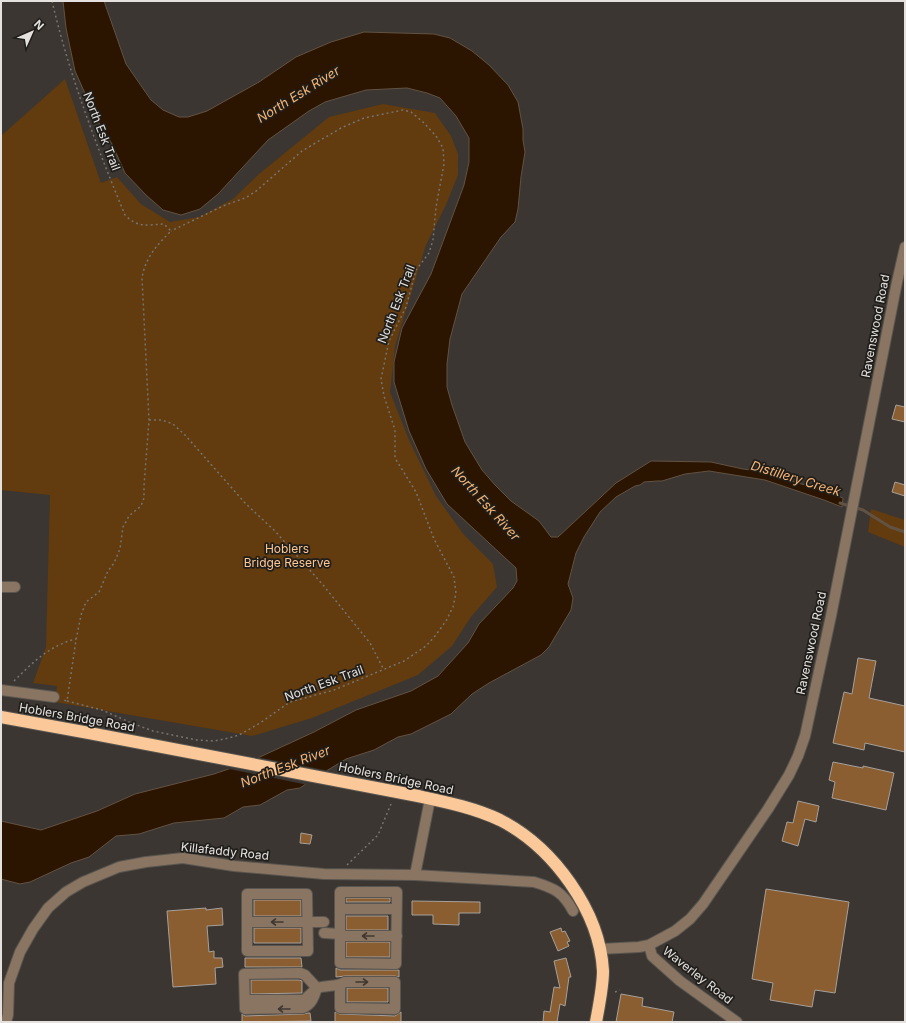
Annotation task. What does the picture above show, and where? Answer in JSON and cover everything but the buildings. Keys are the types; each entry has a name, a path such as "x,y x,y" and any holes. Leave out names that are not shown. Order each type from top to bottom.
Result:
{"highway":[{"name":"Hoblers Bridge Road","path":"1,717 430,799 462,806 495,818 530,840 558,868 572,886 591,920 600,949 603,971 596,1022"}],"street":[{"name":"Ravenswood Road","path":"600,949 649,945 675,931 690,919 703,904 768,809 789,775 798,756 805,736 831,616 855,490 905,247"},
{"path":"1,587 15,588"},
{"path":"5,691 54,697"},
{"path":"415,875 430,799"},
{"name":"Killafaddy Road","path":"8,1020 9,983 20,952 33,929 48,908 66,892 83,882 120,867 146,862 183,858 234,866 324,874 415,875 534,882 549,886 558,892 567,901 573,911"},
{"path":"340,892 396,892 396,909 396,964 340,963 340,892"},
{"path":"247,894 307,894 308,922 308,951 247,951 247,894"},
{"path":"340,909 396,909"},
{"path":"247,922 324,922"},
{"path":"324,933 340,934 345,936 396,936"},
{"name":"Waverley Road","path":"649,945 652,956 680,981 737,1022"},
{"path":"321,986 311,1003 302,1008 245,1009 244,974 300,973 321,986 340,986 345,982 395,982 395,1009 340,1008 340,986"}],"path":[{"name":"North Esk Trail","path":"52,1 61,42 76,87 125,215 132,222 140,225 164,224 171,231"},
{"name":"North Esk Trail","path":"54,697 67,701 102,710 134,724 154,730 198,740 214,741 239,735 260,723 290,702 334,690 404,661 426,646 446,621 453,607 456,593 454,577 434,539 416,492 395,458 395,430 384,396 381,379 389,341 406,307 416,270 429,253 433,240 436,207 444,164 443,148 436,136 423,122 410,112 403,110 364,118 341,128 302,151 255,192 245,198 223,206 171,231 150,254 143,270 142,278 149,420 144,498 141,506 129,516 123,527 120,549 99,592 86,602 81,615 67,701"},
{"name":"North Esk Trail","path":"149,420 162,420 173,424 185,435 246,504 275,531 323,585 370,643 384,670"},
{"path":"5,691 46,652 66,642 76,640"},
{"path":"346,865 378,835 391,804"},
{"path":"615,992 620,990"}],"green space":[{"name":"Hoblers Bridge Reserve","path":"65,79 101,183 117,177 141,204 170,222 199,217 233,199 259,174 329,117 383,104 435,113 451,136 458,154 458,175 446,205 426,245 395,346 390,392 409,440 436,496 464,535 493,564 497,587 471,617 452,646 418,675 312,718 252,736 55,702 57,686 33,683 46,647 50,495 1,490 1,136"},
{"path":"871,509 905,520 905,547 868,532"}],"water":[{"name":"North Esk River","path":"63,1 104,1 126,64 151,100 163,110 179,117 188,117 207,111 259,82 296,57 331,42 364,32 434,34 450,38 472,51 489,65 508,85 518,102 523,129 525,152 518,209 515,222 501,237 462,294 450,339 447,364 447,387 465,442 482,470 511,501 539,521 551,537 558,537 616,483 651,461 711,462 743,469 769,472 790,481 813,487 843,498 842,507 765,480 709,471 685,474 662,481 644,482 616,497 600,512 584,537 576,553 568,584 573,598 571,610 549,647 541,655 489,683 472,694 451,714 411,734 398,737 374,750 346,759 300,788 287,790 260,805 243,807 224,818 174,823 139,834 116,836 89,857 71,863 30,882 20,884 1,879 1,821 41,830 97,811 135,794 214,774 249,762 314,732 356,710 411,691 438,676 468,643 479,624 513,588 517,581 516,568 447,504 426,469 409,431 394,382 394,362 402,328 431,274 464,185 469,162 469,138 456,116 440,98 407,88 366,90 325,102 309,111 268,140 218,194 200,209 181,215 163,210 125,173 112,144 99,123 75,71 66,28"}],"pier":[{"path":"256,757 330,771 308,785 224,768"}],"waterway":[{"name":"Distillery Creek","path":"840,503 863,510 890,527 905,532"}]}
